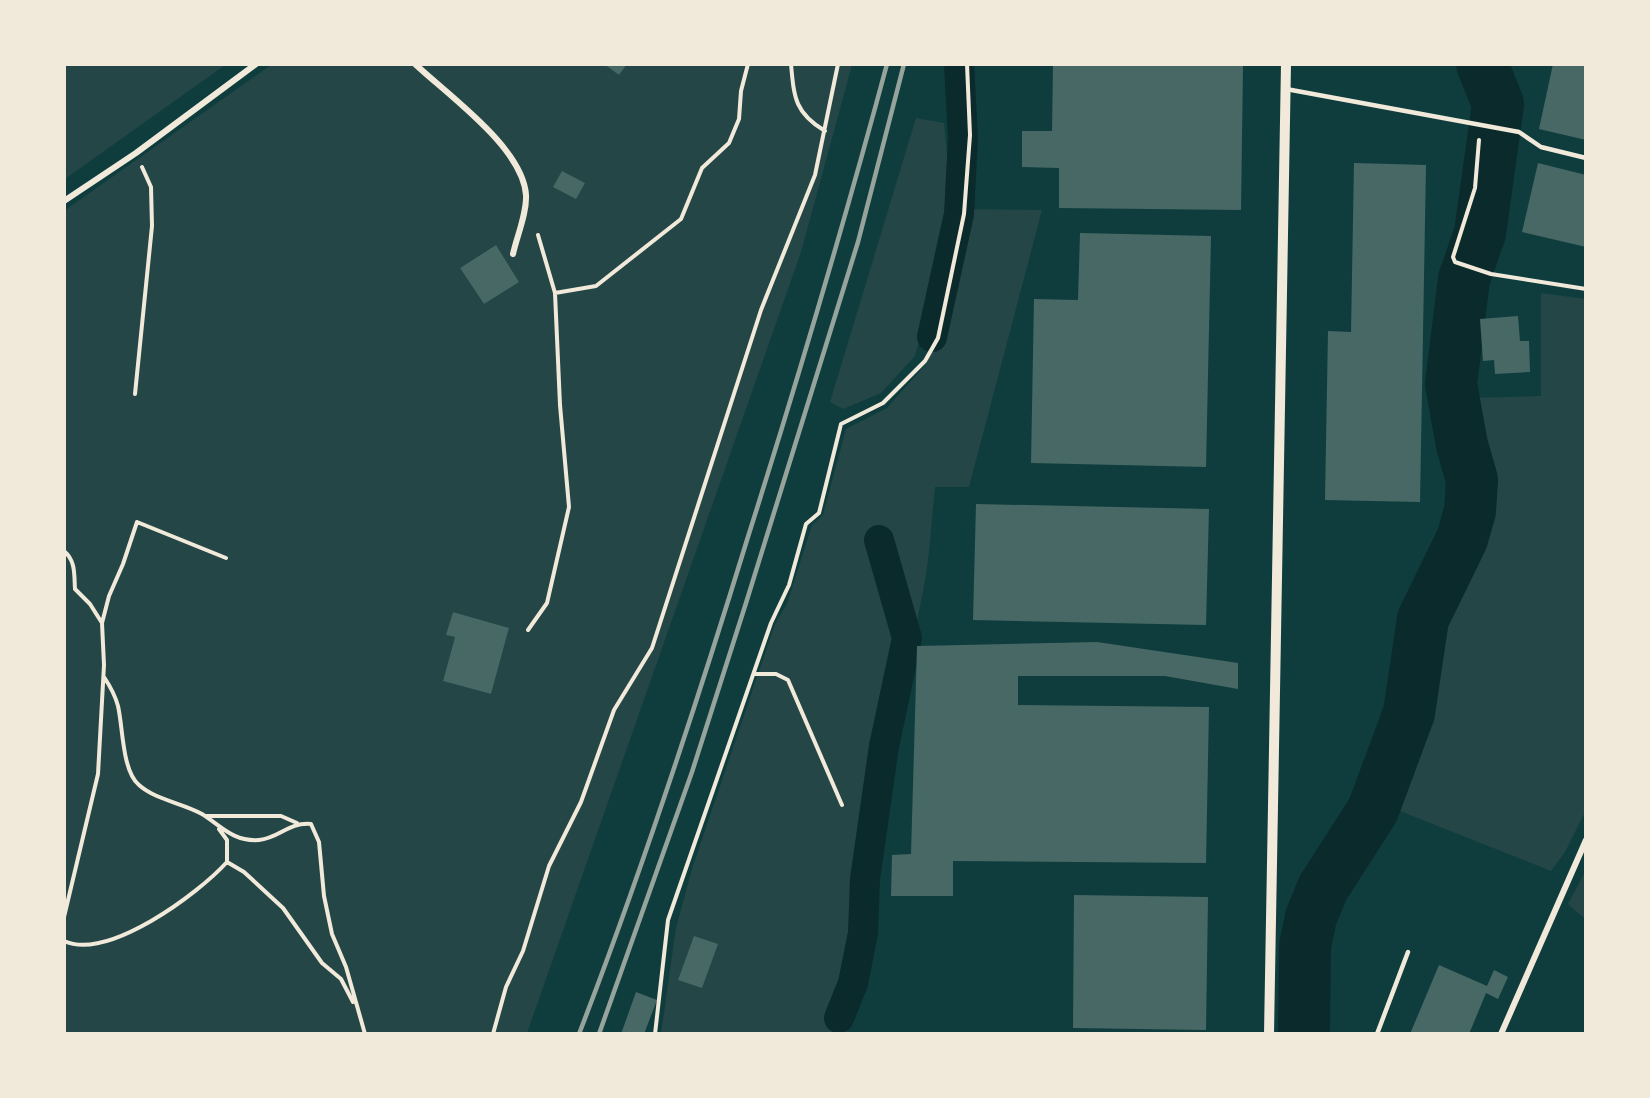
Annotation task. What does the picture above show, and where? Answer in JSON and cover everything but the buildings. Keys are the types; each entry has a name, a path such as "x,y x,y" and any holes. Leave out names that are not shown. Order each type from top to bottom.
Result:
{"street":[{"path":"64,201 136,153 256,64"},
{"path":"415,64 509,151 522,173 526,197 513,254"},
{"path":"1269,1034 1286,64"},
{"path":"1501,1034 1586,840"}],"lane":[{"path":"1286,89 1519,132 1541,147 1586,158"},
{"path":"1377,1034 1408,952"}],"path":[{"path":"555,293 596,286 681,219 702,168 729,143 739,119 741,91 748,64"},
{"path":"791,64 796,101 805,119 825,131"},
{"path":"493,1034 507,987 523,951 549,866 581,802 614,710 652,648 761,310 815,175 838,64"},
{"path":"655,1034 668,920 771,623 789,585 806,524 819,513 842,424 884,403 925,361 938,338 964,214 970,135 967,64"},
{"path":"1480,124 1475,188 1453,257 1455,262 1491,274 1586,290"},
{"path":"135,394 152,226 151,187 136,153"},
{"path":"526,197 555,293 560,405 569,507 548,603 528,630"},
{"path":"64,917 98,774 104,677 102,623 108,596 123,564 137,522 226,558"},
{"path":"64,551 70,556 74,567 75,589 90,604 102,623"},
{"path":"754,674 776,674 788,680 842,806"},
{"path":"64,941 74,946 98,944 123,934 192,895 227,862 227,840 205,816 182,804 157,796 137,784 128,766 113,691 104,677"},
{"path":"205,816 281,816 297,823 311,824 320,842 324,896 332,934 346,966 356,1009 365,1034"},
{"path":"218,828 238,837 259,840 297,823"},
{"path":"227,862 244,872 283,908 322,963 341,979 356,1009"}],"shaded area":[{"path":"65,64 225,64 225,65 65,179"},
{"path":"606,64 619,75 627,64 852,65 801,252 527,1033 65,1033 64,211 271,65","holes":["496,245 519,282 484,304 460,268","453,612 509,628 491,694 443,681 455,637 447,635"]},
{"path":"916,118 944,123 948,165 945,245 915,356 881,393 843,409 830,402"},
{"path":"961,209 1042,210 969,487 935,487 925,582 877,815 874,914 870,945 860,990 846,1033 661,1034 676,928 692,869 775,624 787,604 812,525 823,515 846,429 887,408 927,363 959,243"},
{"path":"1541,293 1586,299 1585,812 1565,852 1551,871 1395,809 1427,699 1441,630 1470,573 1491,496 1471,398 1541,396"},
{"path":"1585,872 1586,919 1568,904"}],"waterway":[{"path":"932,337 959,214 963,138 959,64"},
{"path":"1304,1034 1305,946 1311,917 1323,888 1373,810 1409,713 1423,619 1462,539 1470,511 1472,480 1462,445 1451,384 1464,279 1480,233 1498,104 1482,64"},
{"path":"839,1018 853,983 863,933 865,879 884,746 907,638 879,540"}],"railway":[{"path":"579,1034 668,788 708,664 802,362 887,64"},
{"path":"599,1034 692,772 746,603 858,242 904,64"}]}
